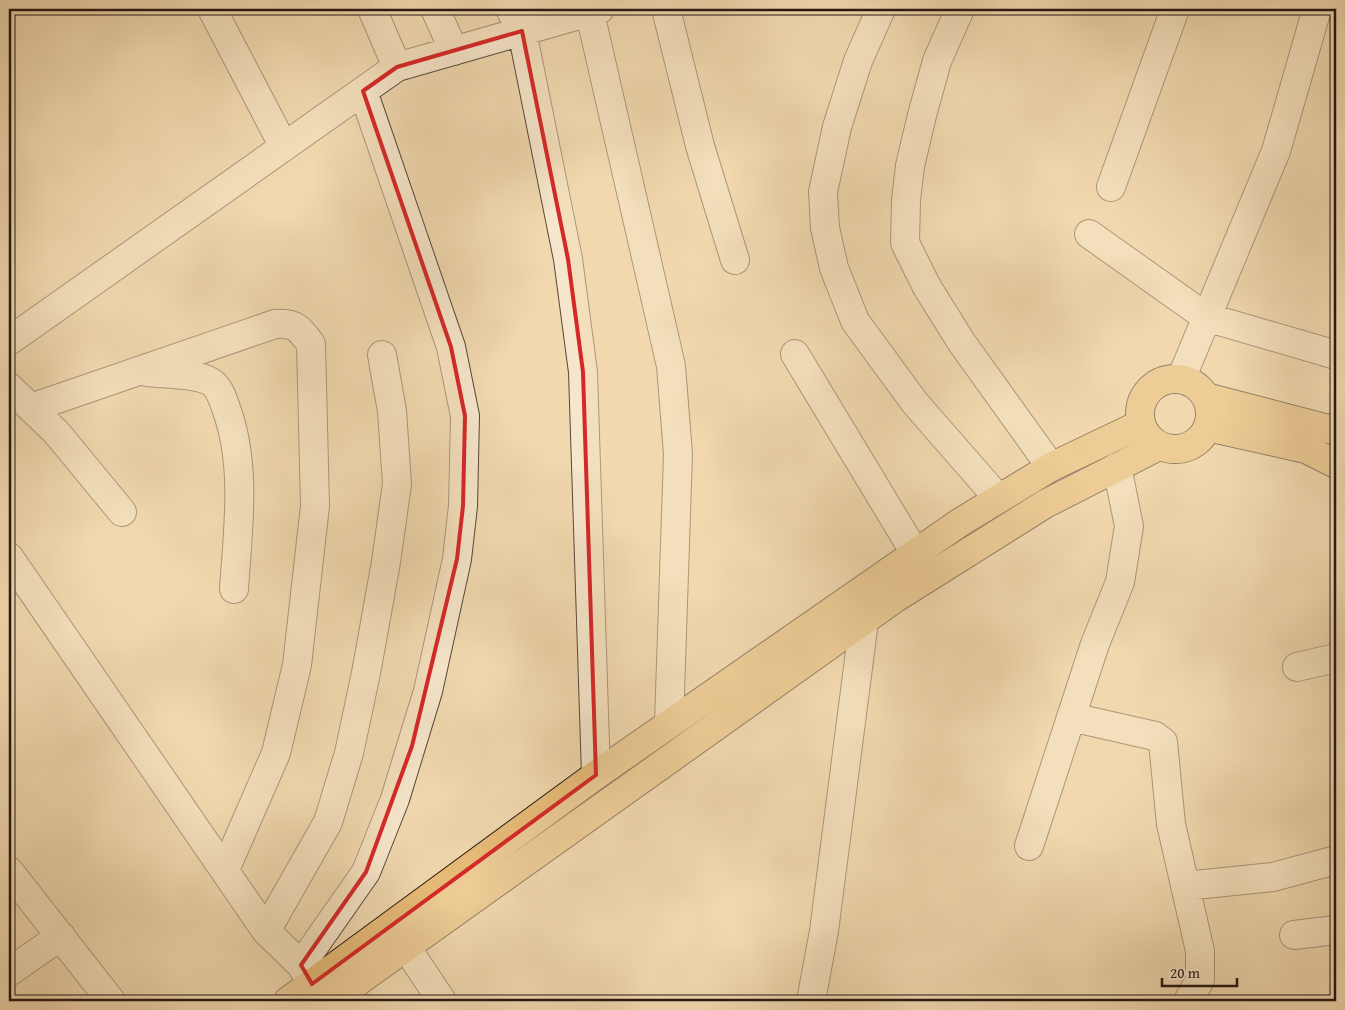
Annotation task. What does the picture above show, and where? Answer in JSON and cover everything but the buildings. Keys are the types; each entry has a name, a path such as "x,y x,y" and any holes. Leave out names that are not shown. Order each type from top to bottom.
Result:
{"main road":[{"path":"1167,379 1181,379 1196,385 1206,397 1211,412 1208,427 1200,439 1187,447 1173,449 1159,446 1145,433 1141,424 1140,410 1144,396 1154,386 1167,379"},
{"path":"1206,397 1336,431"},
{"path":"288,1001 307,975 916,553 998,498 1051,467 1141,424"},
{"path":"1208,427 1306,449 1336,464"},
{"path":"333,1001 864,621 964,553 1045,504 1159,446"}],"street":[{"path":"212,9 284,147"},
{"path":"372,9 397,68"},
{"path":"435,9 454,51"},
{"path":"666,9 700,146 735,260"},
{"path":"881,9 858,61 837,127 823,192 825,228 834,268 855,321 916,403 998,498"},
{"path":"960,9 937,61 922,115 910,166 906,200 905,242 927,287 962,343 1051,467"},
{"path":"1111,187 1158,61 1175,9"},
{"path":"1181,379 1276,151 1317,9"},
{"path":"9,341 397,68 454,51 516,20 593,10 671,366 678,454 669,723"},
{"path":"516,20 568,259 583,372 596,775"},
{"path":"9,557 266,931 307,975 366,872 395,800 428,691 458,559 463,506 465,416 451,347 363,91"},
{"path":"1088,234 1206,317 1336,355"},
{"path":"31,408 275,324 288,323 301,330 311,344 315,506 297,665 276,753 225,870"},
{"path":"794,354 916,553"},
{"path":"266,931 328,822 349,753 366,674 386,562 397,484 392,411 382,355"},
{"path":"139,371 203,378 213,383 222,396 232,424 239,486 240,505 234,589"},
{"path":"9,386 56,432 122,512"},
{"path":"1029,846 1095,644 1120,582 1130,526 1117,467"},
{"path":"811,1001 824,931 864,621"},
{"path":"1296,667 1336,658"},
{"path":"1071,717 1160,738 1164,747 1170,816 1200,951 1202,970 1200,980 1188,1001"},
{"path":"1185,886 1273,877 1336,860"},
{"path":"10,876 61,936 111,1001"},
{"path":"1294,936 1336,930"},
{"path":"9,972 61,936"},
{"path":"406,947 442,1001"}],"highlighted area":[{"path":"522,31 568,259 583,372 596,775 312,984 301,965 366,872 412,746 457,559 463,506 465,416 451,347 363,91 397,67"}]}
